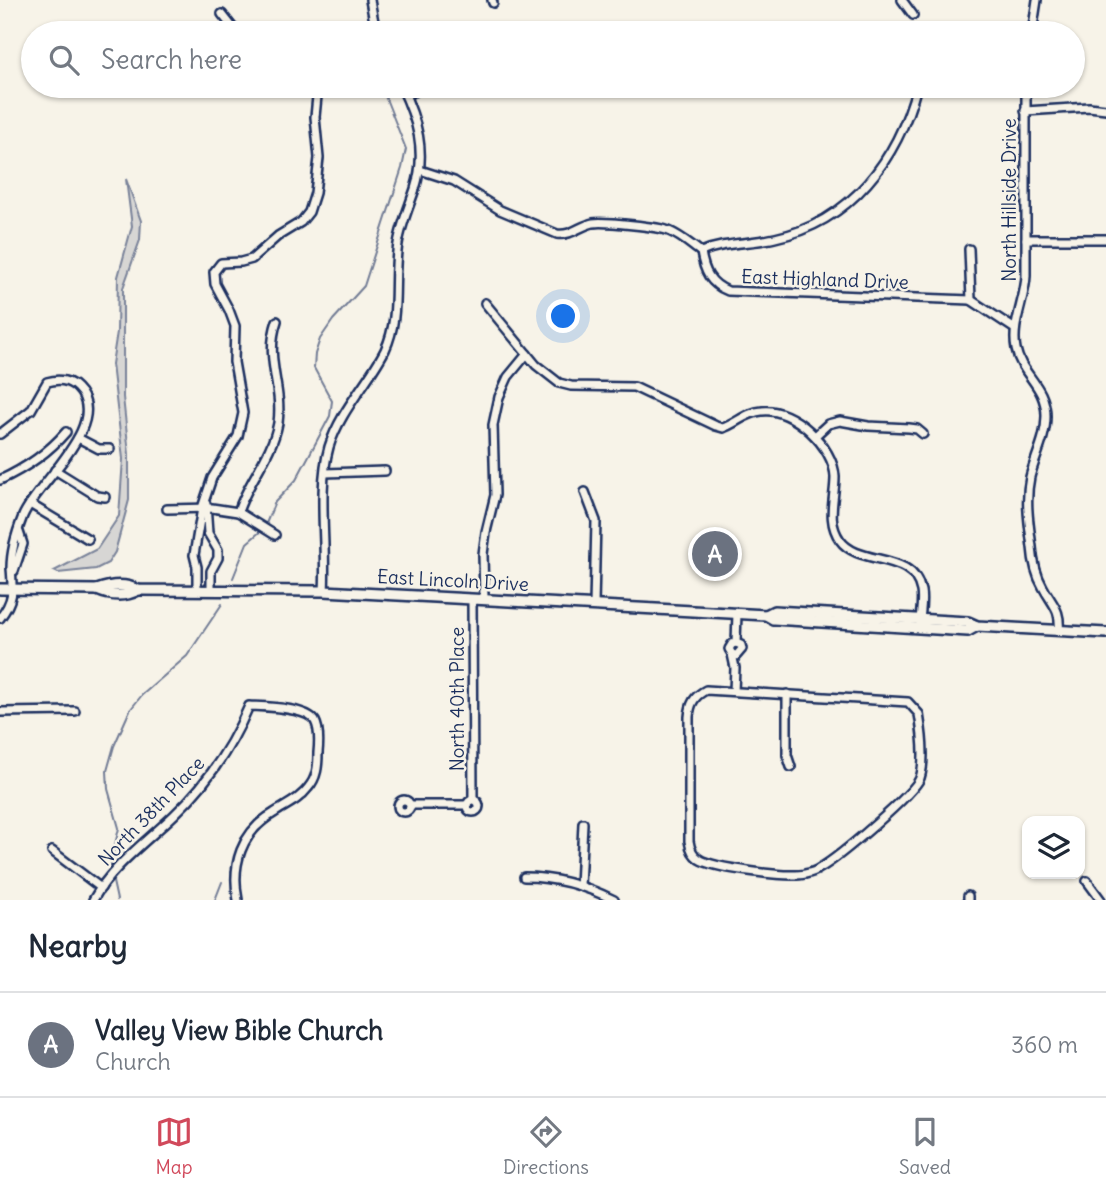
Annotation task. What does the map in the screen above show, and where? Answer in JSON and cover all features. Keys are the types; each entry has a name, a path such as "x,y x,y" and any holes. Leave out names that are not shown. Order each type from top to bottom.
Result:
{"main road":[{"name":"East Lincoln Drive","path":"0,589 13,579 97,590 107,594 130,594 138,590 324,591 737,613 766,615 773,620 920,623 968,631 976,626 1106,633"}],"street":[{"path":"370,0 374,21"},
{"path":"902,0 913,15"},
{"path":"1034,21 1037,0"},
{"path":"222,14 228,21"},
{"path":"197,590 194,555 205,495 212,478 238,436 243,413 234,362 235,326 215,284 214,272 221,263 247,261 256,257 278,236 301,222 309,212 315,193 319,158 315,117 317,98"},
{"path":"324,591 325,473 329,448 335,433 385,349 391,333 396,306 398,244 420,170 421,145 406,98"},
{"path":"420,170 454,181 500,210 557,234 567,234 588,224 604,222 659,228 674,233 701,252 717,245 773,239 807,230 849,204 876,172 895,142 912,98"},
{"name":"North Hillside Drive","path":"1026,98 1026,284 1015,329 1018,358 1038,385 1045,402 1045,431 1029,484 1028,513 1035,568 1043,587 1058,610 1059,631"},
{"path":"1026,111 1089,107 1106,109"},
{"path":"1026,239 1106,239"},
{"path":"969,249 971,300 1015,329"},
{"name":"East Highland Drive","path":"701,252 703,265 711,281 718,288 728,291 971,300"},
{"path":"485,303 542,371 559,383 571,386 634,387 723,428 755,412 777,411 797,421 815,436 831,458 834,469 831,519 837,536 852,552 885,558 912,575 920,587 920,623"},
{"path":"238,512 246,488 266,457 275,436 279,410 271,348 277,321"},
{"path":"484,599 483,554 495,495 493,425 499,397 508,377 527,354"},
{"path":"0,434 31,410 47,382 59,380 74,385 84,398 87,414 78,438 24,513 21,536 15,544 12,603 0,618"},
{"path":"815,436 828,424 841,421 868,426 917,429 923,434"},
{"path":"0,480 32,463 54,446 66,432"},
{"path":"78,438 99,449 110,449"},
{"path":"54,446 66,458"},
{"path":"55,470 97,496 105,497"},
{"path":"325,473 385,471"},
{"path":"585,492 596,521 594,605"},
{"path":"30,504 88,539"},
{"path":"204,508 208,533 218,550 218,558 211,571 211,590"},
{"path":"167,509 204,508 238,512 272,533"},
{"path":"13,579 20,556 27,551 28,544 21,536"},
{"path":"196,562 214,562"},
{"name":"North 40th Place","path":"411,805 467,806 473,799 472,599"},
{"path":"734,691 735,655 730,647 736,643 737,613"},
{"path":"706,690 734,691 903,701 913,706 919,714 921,725 922,766 916,786 820,869 807,874 781,876 709,863 697,858 689,841 690,708 695,698 706,690"},
{"path":"786,694 787,755 791,767"},
{"name":"North 38th Place","path":"93,900 107,878 210,777 238,732 249,706 301,711 314,720 318,730 317,773 298,799 260,821 250,832 241,849 235,875 238,900"},
{"path":"0,712 75,711"},
{"path":"580,886 583,823"},
{"path":"52,851 101,888"},
{"path":"524,877 540,877 580,886 614,900"},
{"path":"1087,881 1101,900"}],"shaded area":[{"path":"126,179 141,221 140,240 123,288 123,397 129,454 129,500 115,552 108,563 96,569 58,573 54,571 97,549 119,516 123,459 112,364 117,332 118,277 132,226"}],"waterway":[{"path":"265,526 275,502 296,480 330,416 332,401 314,368 315,354 320,339 333,320 364,286 402,168 406,149 386,98"},
{"path":"233,578 247,543 262,530"},
{"path":"111,868 119,828 108,789 107,771 114,746 130,710 142,695 187,656 222,604"},
{"path":"112,877 117,900"},
{"path":"215,900 222,882"}],"place":[{"name":"Valley View Bible Church","path":"715,554"}]}
